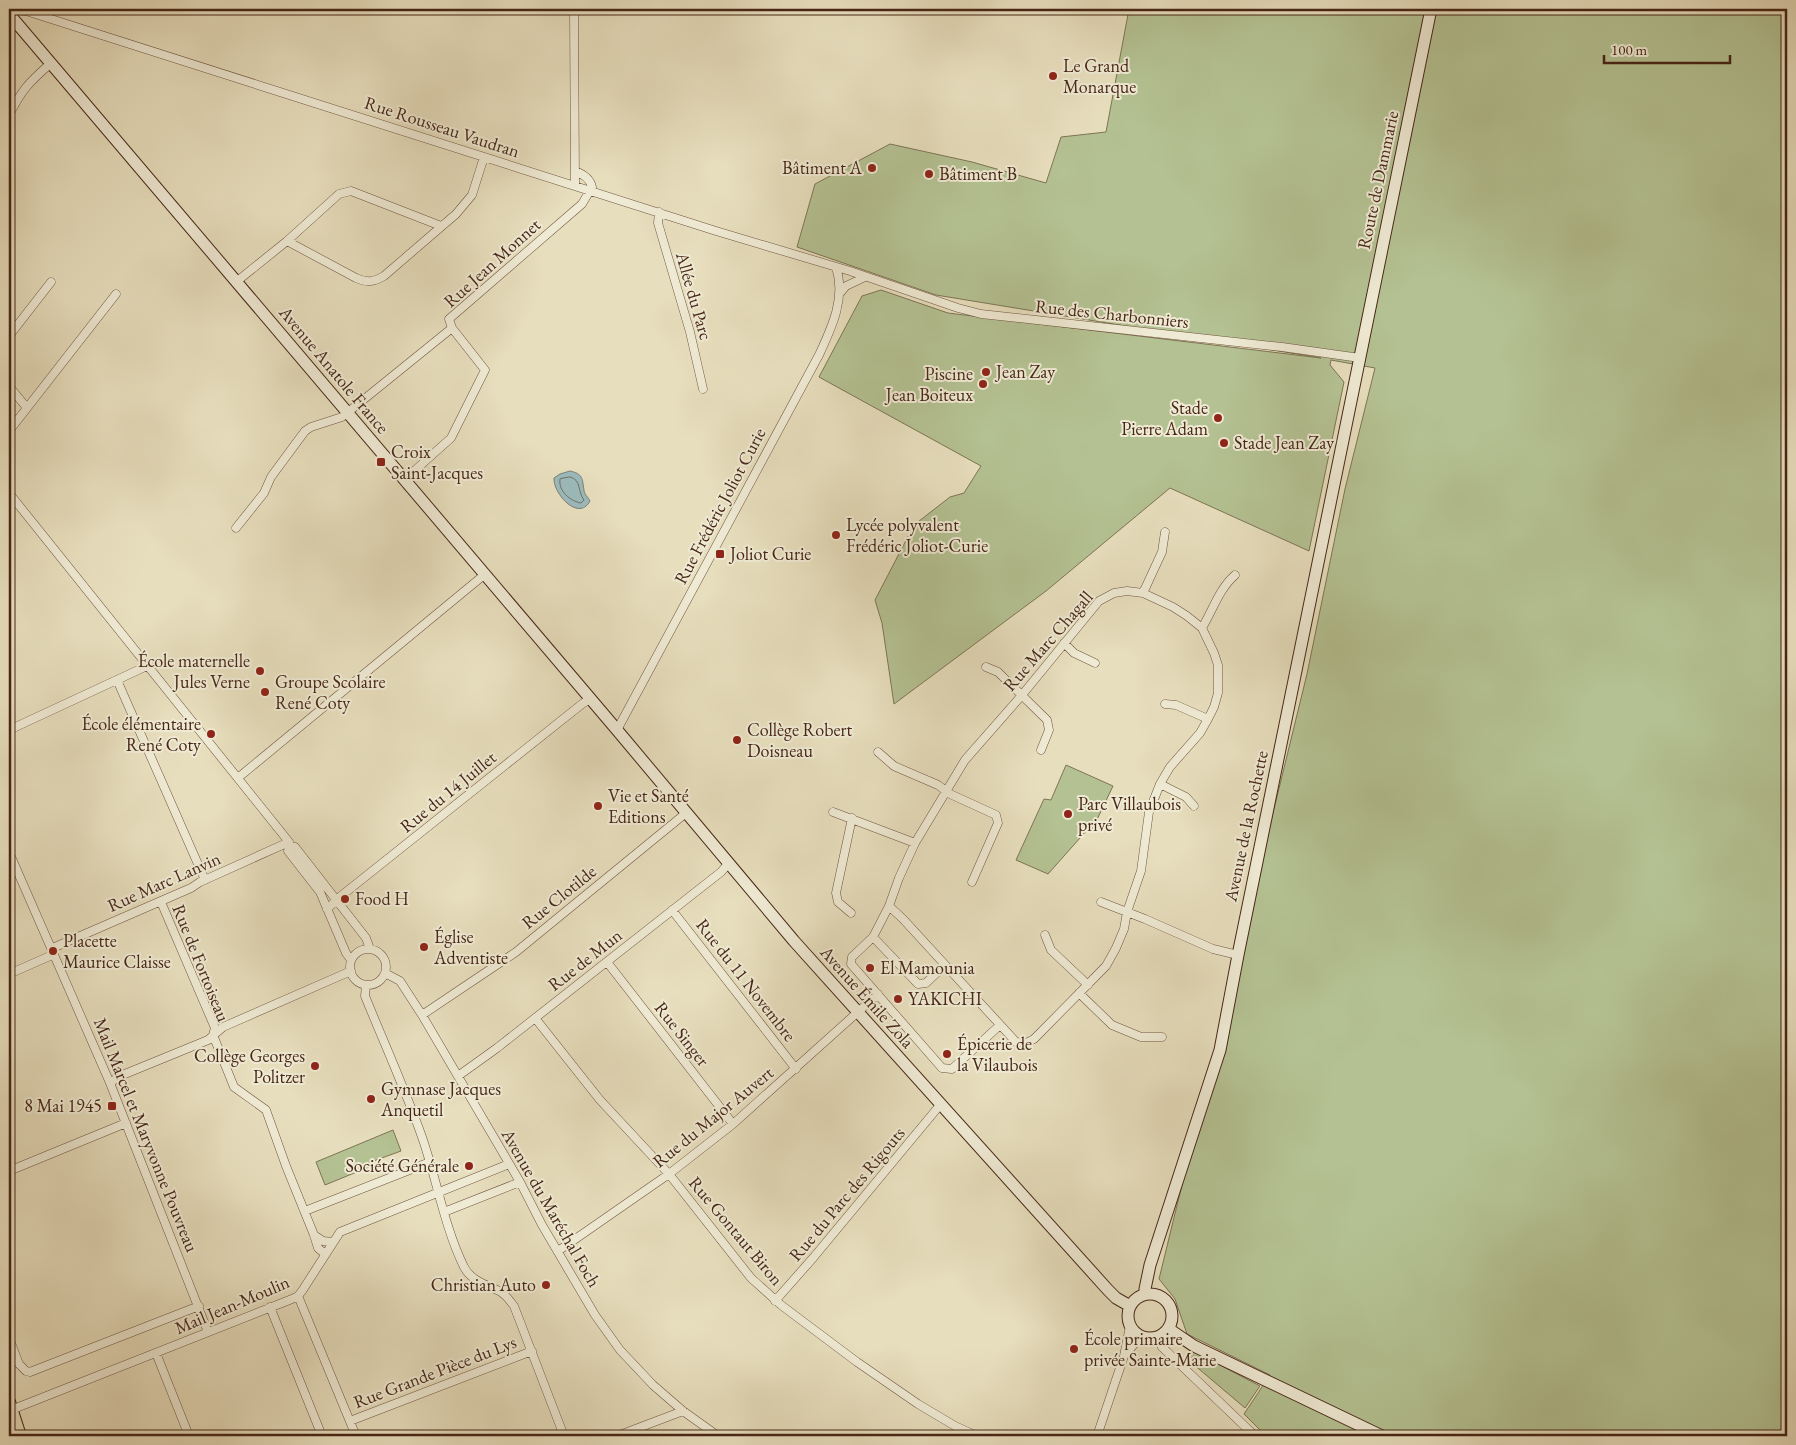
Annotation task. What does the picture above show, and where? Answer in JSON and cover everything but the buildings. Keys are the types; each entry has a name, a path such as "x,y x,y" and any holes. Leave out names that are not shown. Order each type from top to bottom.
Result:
{"main road":[{"name":"Route de Dammarie","path":"1360,358 1431,9"},
{"name":"Avenue Anatole France","path":"9,14 590,700"},
{"name":"Avenue de la Rochette","path":"1147,1294 1145,1290 1150,1265 1220,1050 1360,358"},
{"name":"Avenue Émile Zola","path":"590,700 857,1013 1116,1298 1130,1306"},
{"path":"1147,1294 1162,1297 1169,1304 1173,1314 1169,1329 1157,1338 1149,1339 1141,1336 1130,1326 1128,1316 1130,1306 1137,1298 1147,1294"},
{"path":"1169,1329 1185,1341 1217,1358 1382,1436"},
{"path":"10,1406 20,1436"}],"street":[{"path":"574,9 575,185"},
{"name":"Rue Rousseau Vaudran","path":"9,10 26,11 865,277"},
{"path":"9,115 17,98 29,82 50,64"},
{"path":"286,241 356,278 366,282 376,280 384,276 456,214 472,195 484,157"},
{"path":"575,171 591,182 591,191"},
{"path":"236,282 339,194 351,191 441,226"},
{"name":"Rue Jean Monnet","path":"236,528 264,493 270,477 305,431 342,417 452,328 449,318 582,204 591,191"},
{"name":"Allée du Parc","path":"660,212 658,223 690,332 703,389"},
{"name":"Rue Frédéric Joliot Curie","path":"616,730 819,355 835,319 840,293 840,279 836,267"},
{"path":"840,293 855,280 865,277"},
{"name":"Rue des Charbonniers","path":"865,277 924,298 981,314 1272,346 1360,358"},
{"path":"9,336 50,282"},
{"path":"9,431 116,294"},
{"path":"404,480 451,438 485,370 452,328"},
{"path":"9,386 27,408"},
{"path":"9,493 149,665 289,844 295,847 366,938 370,948"},
{"path":"1143,593 1162,552 1165,532"},
{"path":"238,777 484,575"},
{"path":"1202,628 1211,614 1224,585 1235,575"},
{"name":"Rue Marc Chagall","path":"878,994 851,964 852,957 873,937 889,906 915,843 965,760 1022,695 1099,601 1114,593 1127,591 1143,593 1173,607 1202,628 1214,653 1219,678 1214,707 1200,733 1170,767 1160,784 1149,812 1141,870 1127,912 1124,929 1106,966 1030,1042 1016,1042 889,906"},
{"path":"1064,643 1074,653 1095,663"},
{"path":"9,730 149,665"},
{"path":"986,668 998,672 1046,720 1049,730 1041,750"},
{"path":"117,680 205,880"},
{"name":"Rue du 14 Juillet","path":"327,909 334,899 582,704 590,700"},
{"path":"1165,704 1176,705 1208,718"},
{"path":"878,752 894,766 938,785 945,791 996,815 998,823 972,882"},
{"path":"1160,784 1186,797 1194,806"},
{"path":"833,812 915,843"},
{"name":"Rue Clotilde","path":"422,1015 516,952 686,813"},
{"path":"851,913 838,902 836,894 852,818"},
{"path":"289,844 288,851 320,892 346,953 351,960 351,971 356,980 366,984 376,983 383,977 386,962 375,950 370,948 358,951 351,960"},
{"name":"Rue Marc Lanvin","path":"9,974 50,956 55,947 161,902 205,880 289,844"},
{"name":"Mail Marcel et Maryvonne Pouvreau","path":"9,852 110,1083 208,1332"},
{"name":"Rue de Mun","path":"458,1076 607,962 721,872 728,864"},
{"name":"Rue de Fortoiseau","path":"161,902 215,1028 213,1035 234,1087 266,1110 318,1248 325,1254"},
{"path":"1101,902 1212,949 1238,955"},
{"name":"Rue du 11 Novembre","path":"672,910 796,1069"},
{"path":"1046,935 1051,950 1088,985"},
{"path":"873,937 918,984 926,984 945,964"},
{"name":"Rue Singer","path":"607,962 733,1124"},
{"path":"110,1083 120,1076 208,1040 223,1027 351,971"},
{"name":"Avenue du Maréchal Foch","path":"385,972 400,981 422,1015 595,1315 620,1350 683,1411 718,1436"},
{"path":"366,984 365,996 412,1112 464,1267 468,1274 507,1297 514,1306 564,1436"},
{"path":"1079,993 1112,1025 1140,1037 1162,1037"},
{"path":"878,994 942,1068 952,1069 1000,1025"},
{"name":"Rue du Major Auvert","path":"558,1251 669,1174 733,1124 878,994"},
{"name":"Rue Gontaut Biron","path":"535,1018 600,1100 669,1174 730,1253 751,1278 775,1301 818,1335 891,1386 955,1426 977,1436"},
{"name":"Rue du Parc des Rigouts","path":"775,1301 814,1258 940,1105"},
{"path":"9,1171 126,1123"},
{"path":"305,1210 430,1162"},
{"name":"Mail Jean-Moulin","path":"10,1406 156,1353 298,1296 340,1232 509,1164"},
{"path":"444,1212 520,1182"},
{"path":"314,1235 323,1241 333,1242"},
{"path":"298,1296 356,1436"},
{"name":"Mail Jean-Moulin","path":"9,1338 19,1364 26,1372 38,1370 199,1306"},
{"path":"270,1307 321,1434 307,1436"},
{"path":"1097,1436 1124,1356 1130,1326"},
{"path":"1124,1356 1141,1336"},
{"path":"1157,1338 1162,1347 1255,1436"},
{"name":"Rue Grande Pièce du Lys","path":"350,1421 532,1351"},
{"path":"156,1353 189,1436"},
{"path":"617,1436 683,1411"}],"green space":[{"path":"1129,9 1787,9 1787,1436 1266,1436 1244,1414 1270,1375 1187,1334 1175,1299 1159,1279 1307,674 1345,489 1375,368 1331,360 1330,365 1344,382 1309,551 1170,488 1046,591 894,704 882,623 875,600 914,525 950,497 964,493 981,466 819,377 862,296 881,290 948,313 1321,358 936,295 797,247 815,184 890,144 972,162 1046,183 1061,137 1106,132"},
{"name":"Parc Villaubois privé","path":"1066,765 1113,786 1093,828 1088,829 1048,874 1016,860 1044,799 1051,800"},
{"path":"393,1130 401,1151 368,1163 369,1167 325,1185 316,1162"},
{"path":"1193,1351 1260,1386 1245,1408 1186,1358"}],"water":[{"path":"570,471 581,477 585,493 590,501 585,507 580,509 567,503 562,498 555,484 554,478"}],"place":[{"name":"Le Grand Monarque","path":"1053,76"},
{"name":"Bâtiment A","path":"872,168"},
{"name":"Bâtiment B","path":"929,174"},
{"name":"Jean Zay","path":"986,372"},
{"name":"Piscine Jean Boiteux","path":"983,384"},
{"name":"Stade Pierre Adam","path":"1218,418"},
{"name":"Stade Jean Zay","path":"1224,443"},
{"name":"Croix Saint-Jacques","path":"381,462"},
{"name":"Lycée polyvalent Frédéric Joliot-Curie","path":"836,535"},
{"name":"Joliot Curie","path":"720,554"},
{"name":"École maternelle Jules Verne","path":"260,671"},
{"name":"Groupe Scolaire René Coty","path":"265,692"},
{"name":"École élémentaire René Coty","path":"211,734"},
{"name":"Collège Robert Doisneau","path":"737,740"},
{"name":"Vie et Santé Editions","path":"598,806"},
{"name":"Parc Villaubois privé","path":"1068,814"},
{"name":"Food H","path":"345,899"},
{"name":"Église Adventiste","path":"424,947"},
{"name":"Placette Maurice Claisse","path":"53,951"},
{"name":"El Mamounia","path":"870,968"},
{"name":"YAKICHI","path":"898,999"},
{"name":"Épicerie de la Vilaubois","path":"947,1054"},
{"name":"Collège Georges Politzer","path":"315,1066"},
{"name":"Gymnase Jacques Anquetil","path":"371,1099"},
{"name":"8 Mai 1945","path":"112,1106"},
{"name":"Société Générale","path":"469,1166"},
{"name":"Christian Auto","path":"546,1285"},
{"name":"École primaire privée Sainte-Marie","path":"1074,1349"}]}
